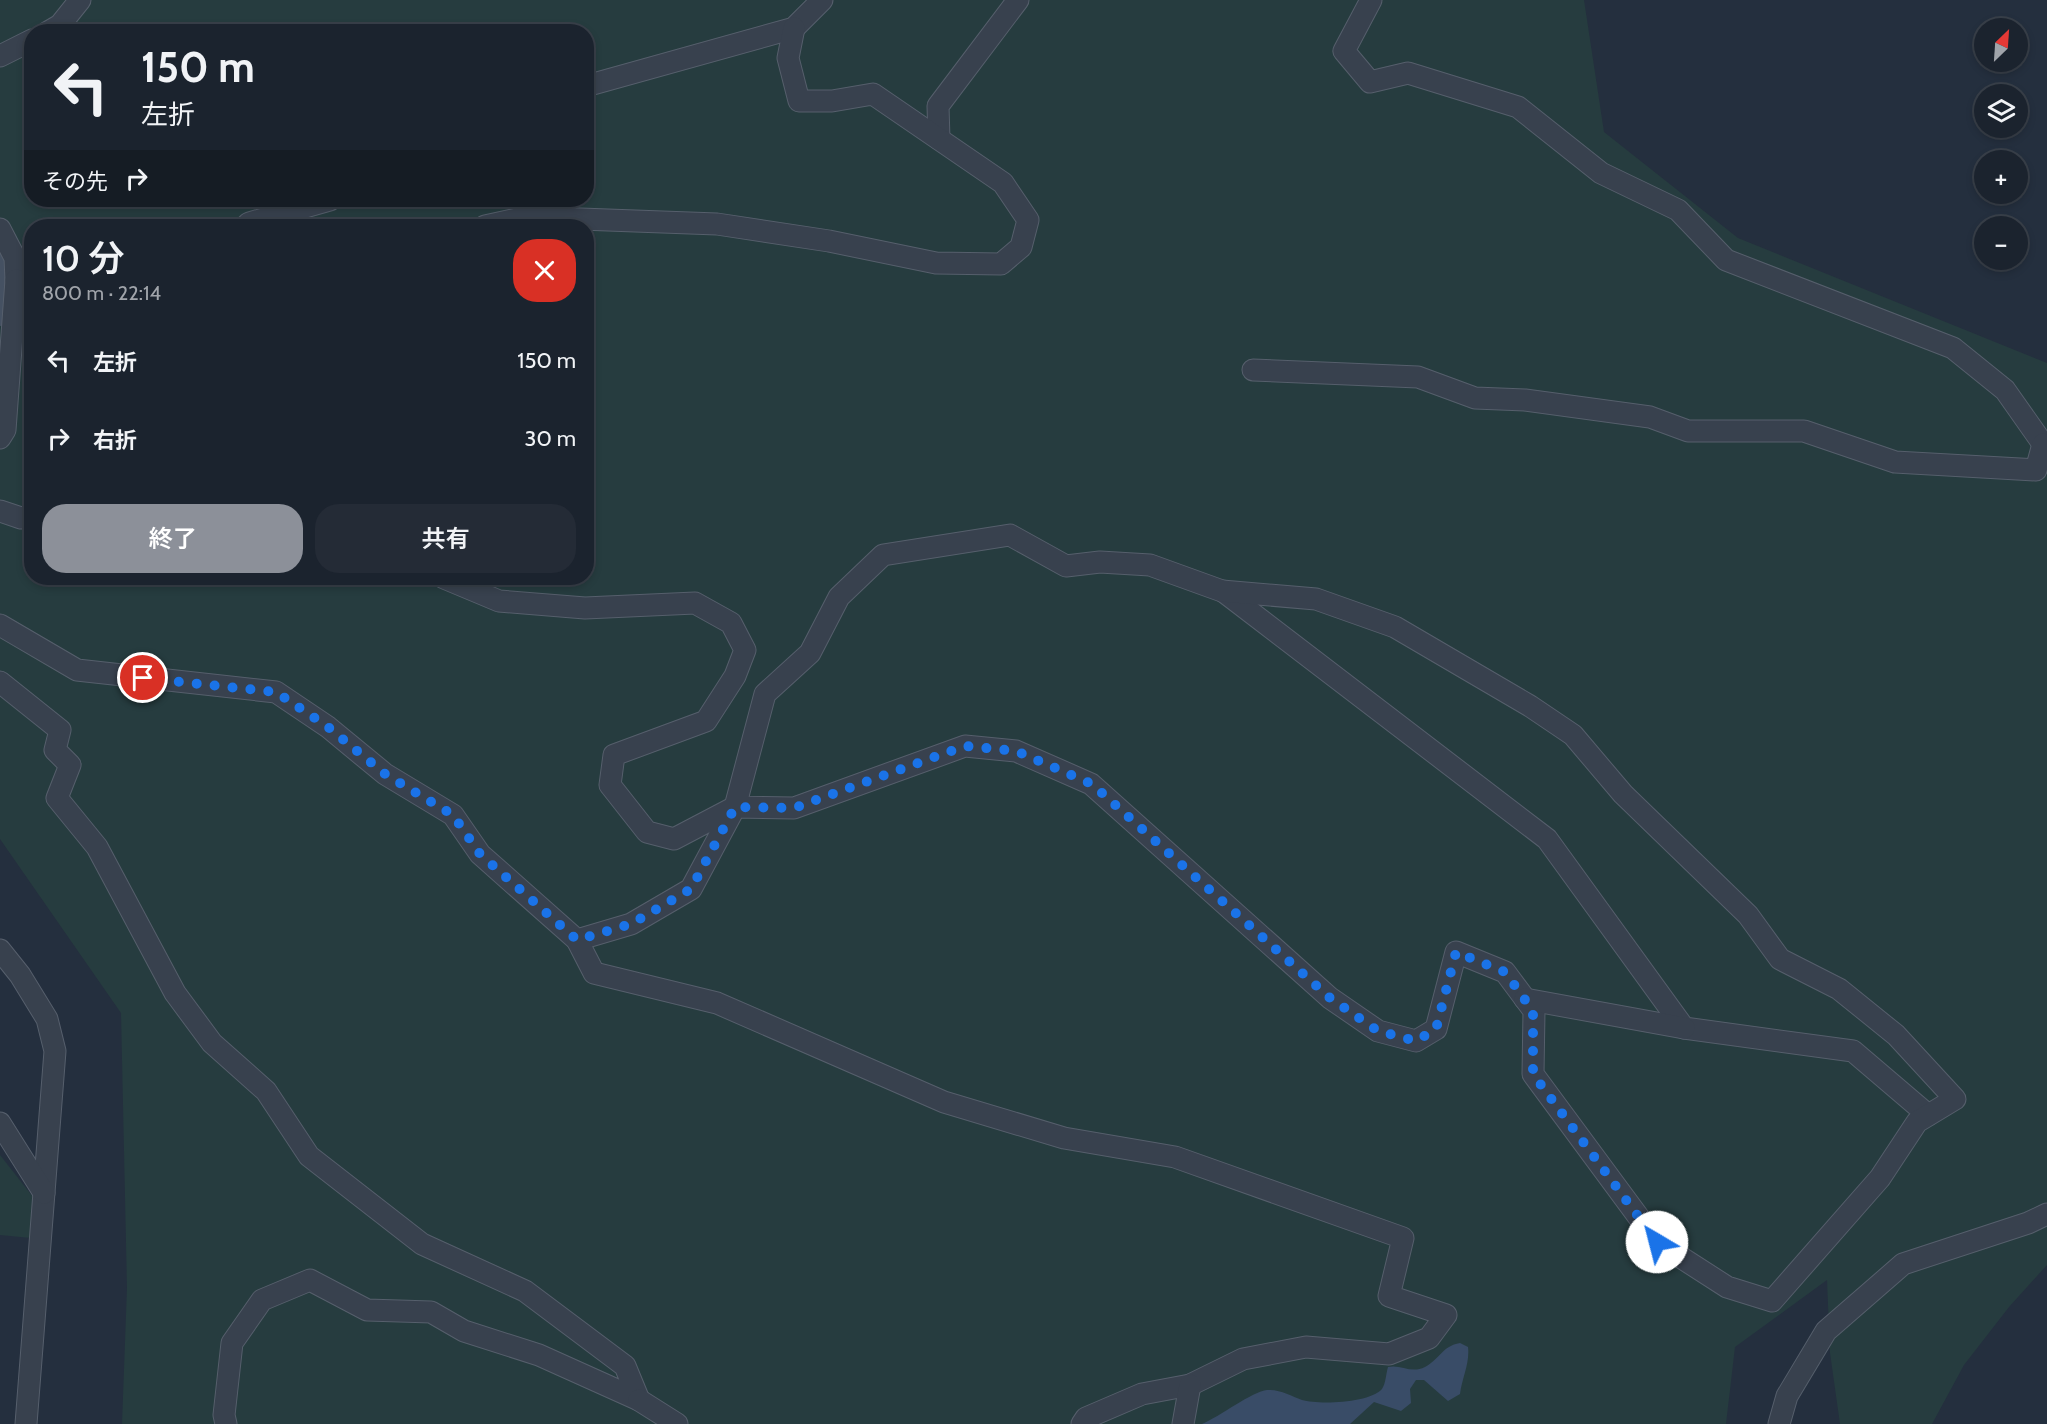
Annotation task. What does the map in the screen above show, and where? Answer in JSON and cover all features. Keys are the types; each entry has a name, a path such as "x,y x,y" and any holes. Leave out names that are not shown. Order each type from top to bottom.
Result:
{"street":[{"path":"61,24 80,0"},
{"path":"594,84 794,28 822,0"},
{"path":"939,139 938,106 1018,0"},
{"path":"1253,369 1418,377 1475,398 1526,400 1650,417 1688,431 1804,431 1895,462 2036,470 2045,445 2004,390 1953,348 1726,260 1678,210 1601,173 1518,107 1408,73 1370,82 1344,51 1371,0"},
{"path":"594,219 717,224 829,241 936,263 1001,264 1021,247 1028,220 1003,183 873,94 832,101 799,101 788,58 794,28"},
{"path":"0,56 24,44"},
{"path":"266,219 306,207"},
{"path":"517,219 526,217 581,219"},
{"path":"0,229 15,258 24,283 5,430 0,438"},
{"path":"0,511 24,518"},
{"path":"460,585 499,602 585,608 695,603 730,623 745,650 735,676 706,721 614,755 610,785 647,832 674,838 735,807 794,808 965,746 1016,751 1092,784 1330,998 1378,1031 1416,1041 1436,1029 1456,952 1505,972 1533,1011 1533,1074 1657,1242 1727,1287 1772,1301 1880,1178 1917,1122 1955,1099 1896,1035 1839,988 1780,959 1748,915 1623,794 1573,735 1530,706 1395,627 1316,599 1222,591 1150,564 1100,562 1066,566 1010,535 883,555 839,597 810,653 765,694 735,807 691,889 631,924 577,940"},
{"path":"1222,591 1547,839 1684,1028"},
{"path":"0,625 77,670 276,692 328,727 385,774 453,815 480,854 577,940 594,973 717,1003 944,1102 1064,1138 1175,1157 1403,1238 1389,1296 1446,1315 1429,1338 1389,1354 1306,1347 1243,1359 1191,1386 1142,1394 1086,1418 1082,1424"},
{"path":"0,682 60,730 55,750 70,765 57,798 97,847 175,993 212,1043 266,1091 309,1156 422,1244 525,1291 626,1366 639,1400"},
{"path":"0,950 20,975 47,1019 55,1051 27,1424"},
{"path":"1525,999 1684,1028 1852,1051 1928,1115"},
{"path":"0,1123 44,1193"},
{"path":"1779,1424 1787,1396 1826,1331 1903,1264 2028,1224 2047,1214"},
{"path":"226,1424 224,1415 232,1343 262,1299 310,1280 367,1310 431,1312 464,1331 539,1355 639,1400 676,1424"},
{"path":"1183,1424 1191,1386"}],"green space":[{"path":"0,0 1584,0 1604,132 1738,238 2047,363 2047,1265 2009,1307 1964,1365 1932,1424 1840,1424 1830,1353 1827,1280 1735,1347 1726,1424 122,1424 127,1288 121,1013 0,839"},
{"path":"0,1155 33,1197 31,1238 0,1235"}],"water":[{"path":"1460,1343 1468,1347 1467,1365 1460,1394 1448,1401 1424,1380 1416,1380 1410,1389 1411,1403 1401,1411 1374,1402 1350,1424 1202,1424 1253,1395 1267,1390 1281,1392 1310,1402 1344,1402 1367,1397 1382,1389 1388,1367 1420,1369 1430,1364 1449,1347"}],"building":[{"path":"0,244 15,276 12,325 0,326"}],"route":[{"path":"143,678 276,692 328,727 385,774 453,815 480,854 577,940 631,924 691,889 735,807 794,808 965,746 1016,751 1092,784 1330,998 1378,1031 1416,1041 1436,1029 1456,952 1505,972 1533,1011 1533,1074 1657,1242"}]}
